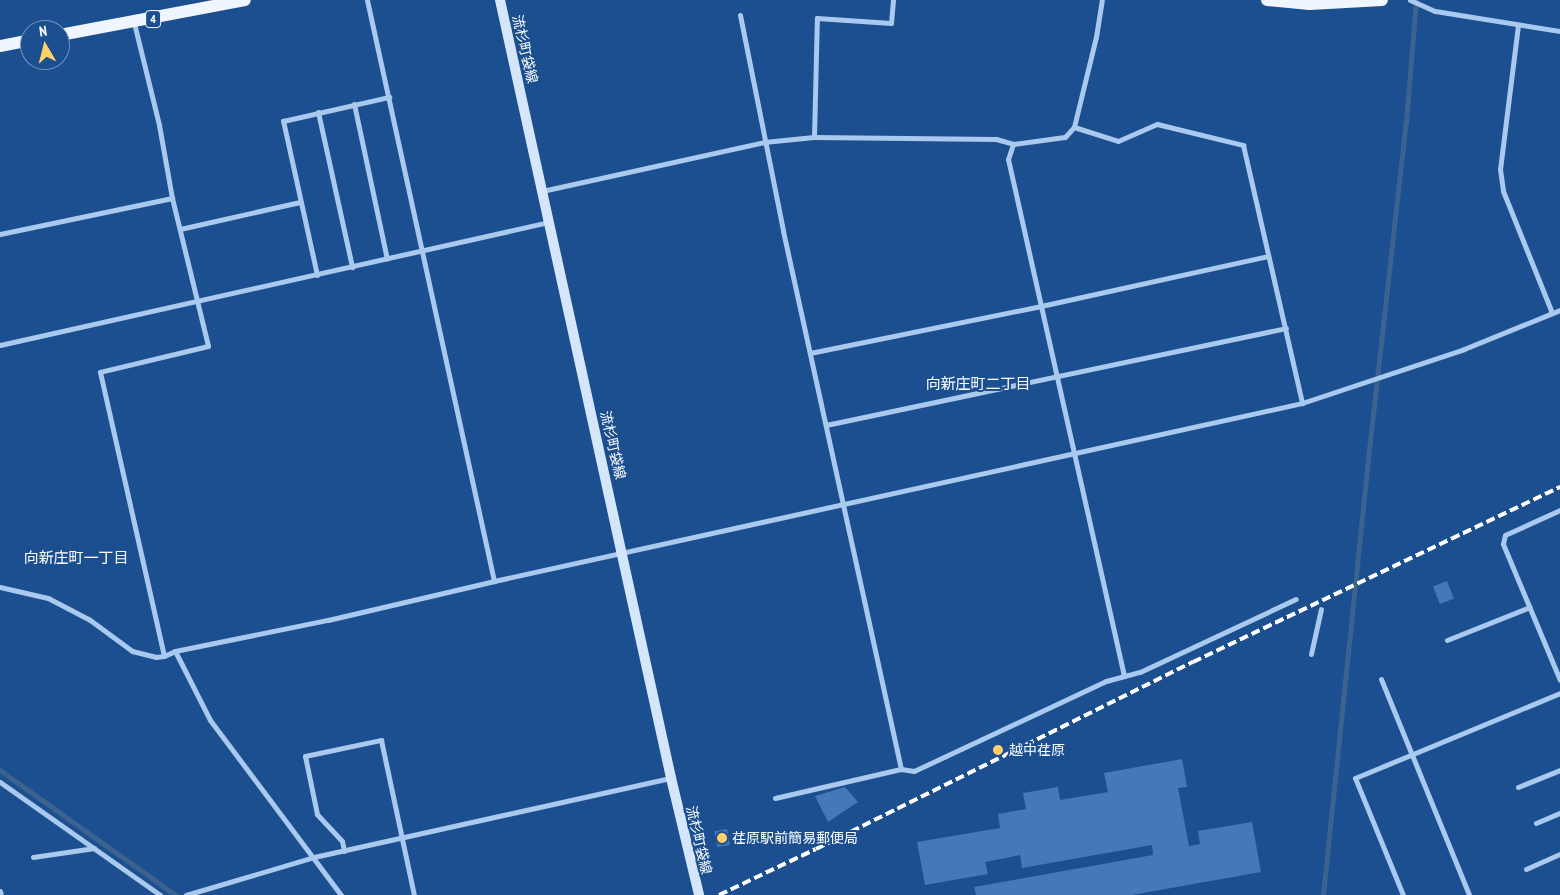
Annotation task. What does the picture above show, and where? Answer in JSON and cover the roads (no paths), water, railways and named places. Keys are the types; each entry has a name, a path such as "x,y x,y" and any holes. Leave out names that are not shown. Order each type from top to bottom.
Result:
{"main road":[{"name":"4","path":"70,33 134,23 245,0"},
{"name":"流杉町袋線","path":"500,0 671,778 699,895"},
{"path":"1267,0 1310,4 1382,0"},
{"path":"0,46 20,42"}],"street":[{"path":"367,0 494,581"},
{"path":"814,137 817,18 890,23 893,0"},
{"path":"542,191 764,142 814,137 996,139 1013,144 1065,137 1074,126 1096,37 1102,0"},
{"path":"1410,0 1435,12 1560,31"},
{"path":"740,15 764,142 901,769"},
{"path":"134,23 159,125 172,198 208,346 100,372 164,656"},
{"path":"1518,25 1500,170 1503,191 1552,313"},
{"path":"317,275 283,120 389,97"},
{"path":"354,104 387,259"},
{"path":"318,112 352,267"},
{"path":"1074,126 1118,141 1157,124 1242,145 1286,328 1302,404"},
{"path":"1013,144 1008,159 1124,676"},
{"path":"0,234 172,198"},
{"path":"180,229 300,202"},
{"path":"0,345 549,222"},
{"path":"810,353 1041,306 1268,256"},
{"path":"0,587 48,598 90,620 132,652 156,657 164,656 174,651 328,620 494,581 844,506 1302,404 1464,350 1560,310"},
{"path":"826,425 1286,328"},
{"path":"1560,510 1505,535 1503,544 1560,680"},
{"path":"775,798 901,769 914,771 1106,681 1140,672 1296,599"},
{"path":"1447,640 1530,606"},
{"path":"1311,654 1321,609"},
{"path":"174,651 210,720 341,895"},
{"path":"1381,679 1469,895"},
{"path":"1402,895 1355,778 1560,693"},
{"path":"344,851 342,841 317,814 305,756 381,740 414,895"},
{"path":"1518,787 1560,770"},
{"path":"186,895 314,857 671,778"},
{"path":"0,782 160,895"},
{"path":"1536,823 1560,813"},
{"path":"33,857 94,848"},
{"path":"1526,869 1560,854"}],"waterway":[{"path":"1323,895 1368,459 1406,122 1416,1"},
{"path":"0,770 176,895"}],"railway":[{"path":"719,895 816,849 1193,662 1560,487"}],"place":[{"name":"越中荏原","path":"998,750"},
{"name":"荏原駅前簡易郵便局","path":"722,838"}],"district":[{"name":"向新庄町二丁目","path":"978,384"},
{"name":"向新庄町一丁目","path":"76,558"}]}
